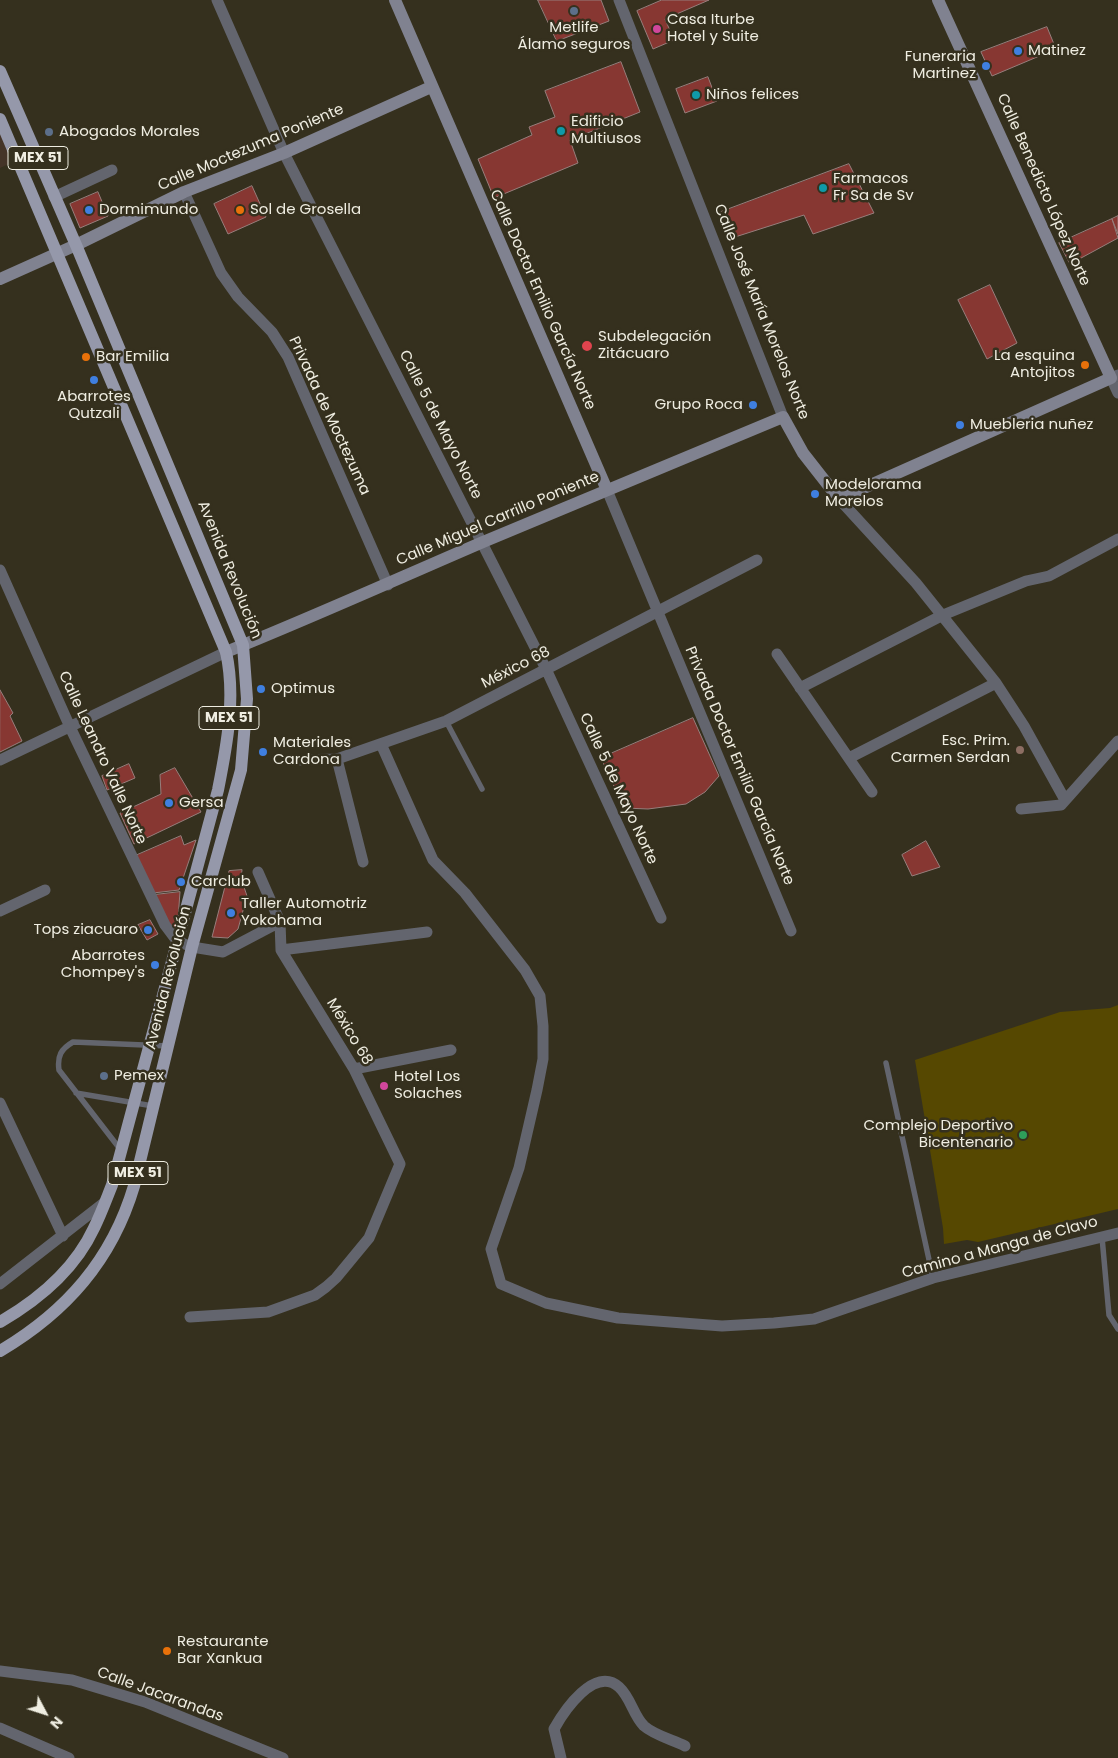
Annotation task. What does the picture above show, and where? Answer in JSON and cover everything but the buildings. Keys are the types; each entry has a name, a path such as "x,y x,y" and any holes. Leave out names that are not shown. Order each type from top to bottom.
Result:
{"main road":[{"name":"Avenida Revolución","path":"0,71 76,245 243,645 247,699 241,770 192,947 154,1106 124,1219 106,1251 82,1284 55,1313 23,1338 0,1351"},
{"name":"Avenida Revolución","path":"0,119 226,652 230,712 218,790 112,1185 94,1230 68,1266 34,1301 0,1322"}],"street":[{"name":"Calle 5 de Mayo Norte","path":"217,0 284,153 546,669 661,918"},
{"name":"Calle Doctor Emilio García Norte","path":"394,0 658,612"},
{"name":"Calle José María Morelos Norte","path":"618,0 783,416 803,453 858,521 916,583 996,683 1024,726 1065,800"},
{"name":"Calle Benedicto López Norte","path":"938,0 1114,376 1118,393"},
{"name":"Calle Moctezuma Poniente","path":"0,279 76,245 184,192 284,153 431,87"},
{"path":"54,196 112,170"},
{"name":"Privada de Moctezuma","path":"184,192 221,273 238,296 272,332 288,357 388,585"},
{"path":"840,499 1114,376"},
{"name":"Calle Miguel Carrillo Poniente","path":"226,652 388,585 482,542 783,416"},
{"path":"800,688 942,615 1026,580 1049,576 1118,539"},
{"name":"México 68","path":"297,760 337,759 446,721 757,560"},
{"name":"Calle Leandro Valle Norte","path":"0,570 70,727 165,925 177,941"},
{"name":"Privada Doctor Emilio García Norte","path":"658,612 791,931"},
{"path":"0,760 226,652"},
{"path":"777,654 872,792"},
{"path":"849,758 996,683"},
{"path":"1021,809 1061,805 1118,741"},
{"name":"Camino a Manga de Clavo","path":"381,744 433,860 465,893 525,970 540,996 544,1026 543,1059 537,1090 519,1168 491,1249 502,1284 546,1303 618,1318 722,1326 814,1319 933,1278 1118,1233"},
{"path":"337,759 363,862"},
{"name":"México 68","path":"190,1317 268,1312 315,1295 336,1278 369,1238 400,1164 354,1069 281,950 280,922 258,872"},
{"path":"0,911 46,890"},
{"path":"177,941 192,947 223,952 280,922"},
{"path":"281,950 427,932"},
{"path":"354,1069 451,1050"},
{"path":"0,1103 63,1236"},
{"path":"0,1284 105,1202"},
{"name":"Calle Jacarandas","path":"0,1671 72,1680 144,1702 279,1757"},
{"path":"561,1758 554,1729 562,1714 577,1697 593,1683 600,1682 607,1682 618,1686 645,1727 685,1746"},
{"path":"0,1728 69,1758"}],"lane":[{"path":"446,721 482,788"},
{"path":"121,1150 59,1070 58,1059 64,1048 73,1042 168,1046"},
{"path":"886,1063 933,1278"},
{"path":"76,1093 154,1106"},
{"path":"1102,1238 1110,1315 1118,1329"}],"shaded area":[{"path":"0,133 13,162 0,168"},
{"name":"Complejo Deportivo Bicentenario","path":"1118,1005 1118,1209 978,1242 967,1240 944,1244 943,1228 915,1060 1060,1012 1110,1008"}],"place":[{"name":"Metlife Álamo seguros","path":"574,11"},
{"name":"Casa Iturbe Hotel y Suite","path":"657,29"},
{"name":"Matinez","path":"1018,51"},
{"name":"Funeraria Martinez","path":"986,66"},
{"name":"Niños felices","path":"696,95"},
{"name":"Edificio Multiusos","path":"561,131"},
{"name":"Abogados Morales","path":"49,132"},
{"name":"Farmacos Fr Sa de Sv","path":"823,188"},
{"name":"Dormimundo","path":"89,210"},
{"name":"Sol de Grosella","path":"240,210"},
{"name":"Subdelegación Zitácuaro","path":"587,346"},
{"name":"Bar Emilia","path":"86,357"},
{"name":"La esquina Antojitos","path":"1085,365"},
{"name":"Abarrotes Qutzali","path":"94,380"},
{"name":"Grupo Roca","path":"753,405"},
{"name":"Muebleria nuñez","path":"960,425"},
{"name":"Modelorama Morelos","path":"815,494"},
{"name":"Optimus","path":"261,689"},
{"name":"Esc. Prim. Carmen Serdan","path":"1020,750"},
{"name":"Materiales Cardona","path":"263,752"},
{"name":"Gersa","path":"169,803"},
{"name":"Carclub","path":"181,882"},
{"name":"Taller Automotriz Yokohama","path":"231,913"},
{"name":"Tops ziacuaro","path":"148,930"},
{"name":"Abarrotes Chompey's","path":"155,965"},
{"name":"Pemex","path":"104,1076"},
{"name":"Hotel Los Solaches","path":"384,1086"},
{"name":"Complejo Deportivo Bicentenario","path":"1023,1135"},
{"name":"Restaurante Bar Xankua","path":"167,1651"}]}
